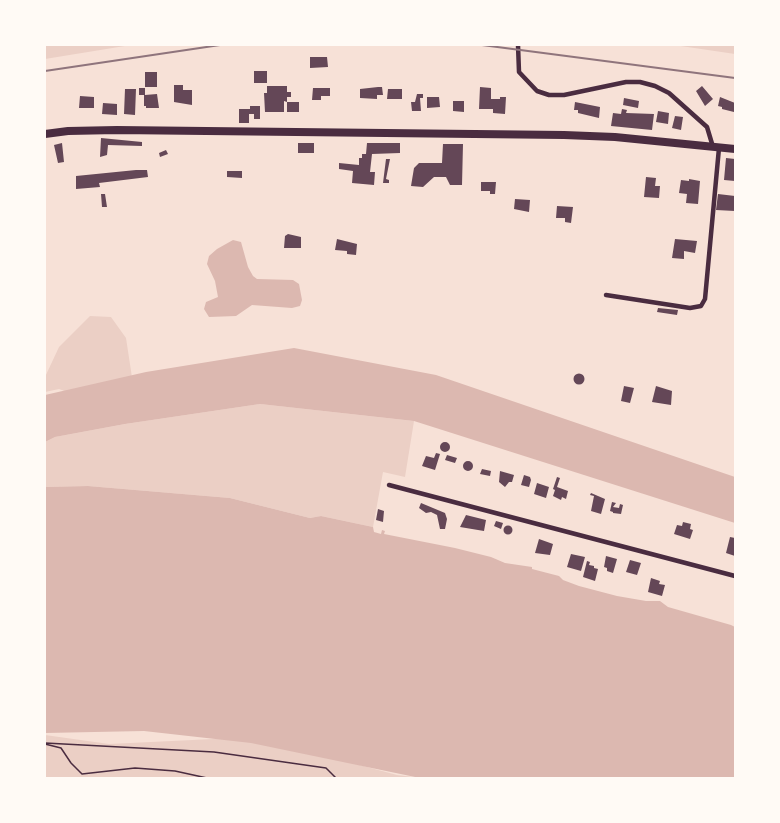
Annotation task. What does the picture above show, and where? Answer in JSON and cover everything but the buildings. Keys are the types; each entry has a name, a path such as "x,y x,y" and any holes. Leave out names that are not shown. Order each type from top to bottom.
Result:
{"main road":[{"path":"45,134 117,130 564,135 615,137 735,149"}],"street":[{"path":"518,45 519,72 537,91 549,95 564,95 632,82 661,88 707,126 716,148 705,299 701,306 690,308 606,295"},
{"path":"389,485 735,576"}],"path":[{"path":"45,744 62,748 70,763 82,774 135,768 175,771 207,778"},
{"path":"45,744 236,754 326,768 336,778"},
{"path":"80,778 82,774"}],"shaded area":[{"path":"45,45 131,45 45,59"},
{"path":"674,45 735,45 735,54"},
{"path":"233,240 241,242 248,267 257,279 293,280 299,284 302,300 300,306 292,308 252,305 236,316 209,317 204,309 206,302 218,297 215,281 207,264 209,256"},
{"path":"90,316 111,317 126,338 133,384 70,393 59,389 45,392 45,377 59,347"},
{"path":"294,348 436,375 735,477 735,523 414,421 260,404 125,424 55,437 45,442 45,395 146,372"},
{"path":"260,404 414,421 405,477 383,472 373,527 321,516 310,518 230,498 88,486 45,487 45,442 55,437"},
{"path":"88,486 230,498 310,518 321,516 373,527 374,532 381,534 382,530 385,531 384,534 455,548 505,563 532,567 532,569 559,576 579,586 617,596 660,601 668,607 731,625 735,627 735,778 420,778 251,743 144,731 45,733 45,487"},
{"path":"45,735 109,744 255,737 397,775 421,778 45,778"}],"railway":[{"path":"45,71 220,45"},
{"path":"482,45 735,78"}]}
